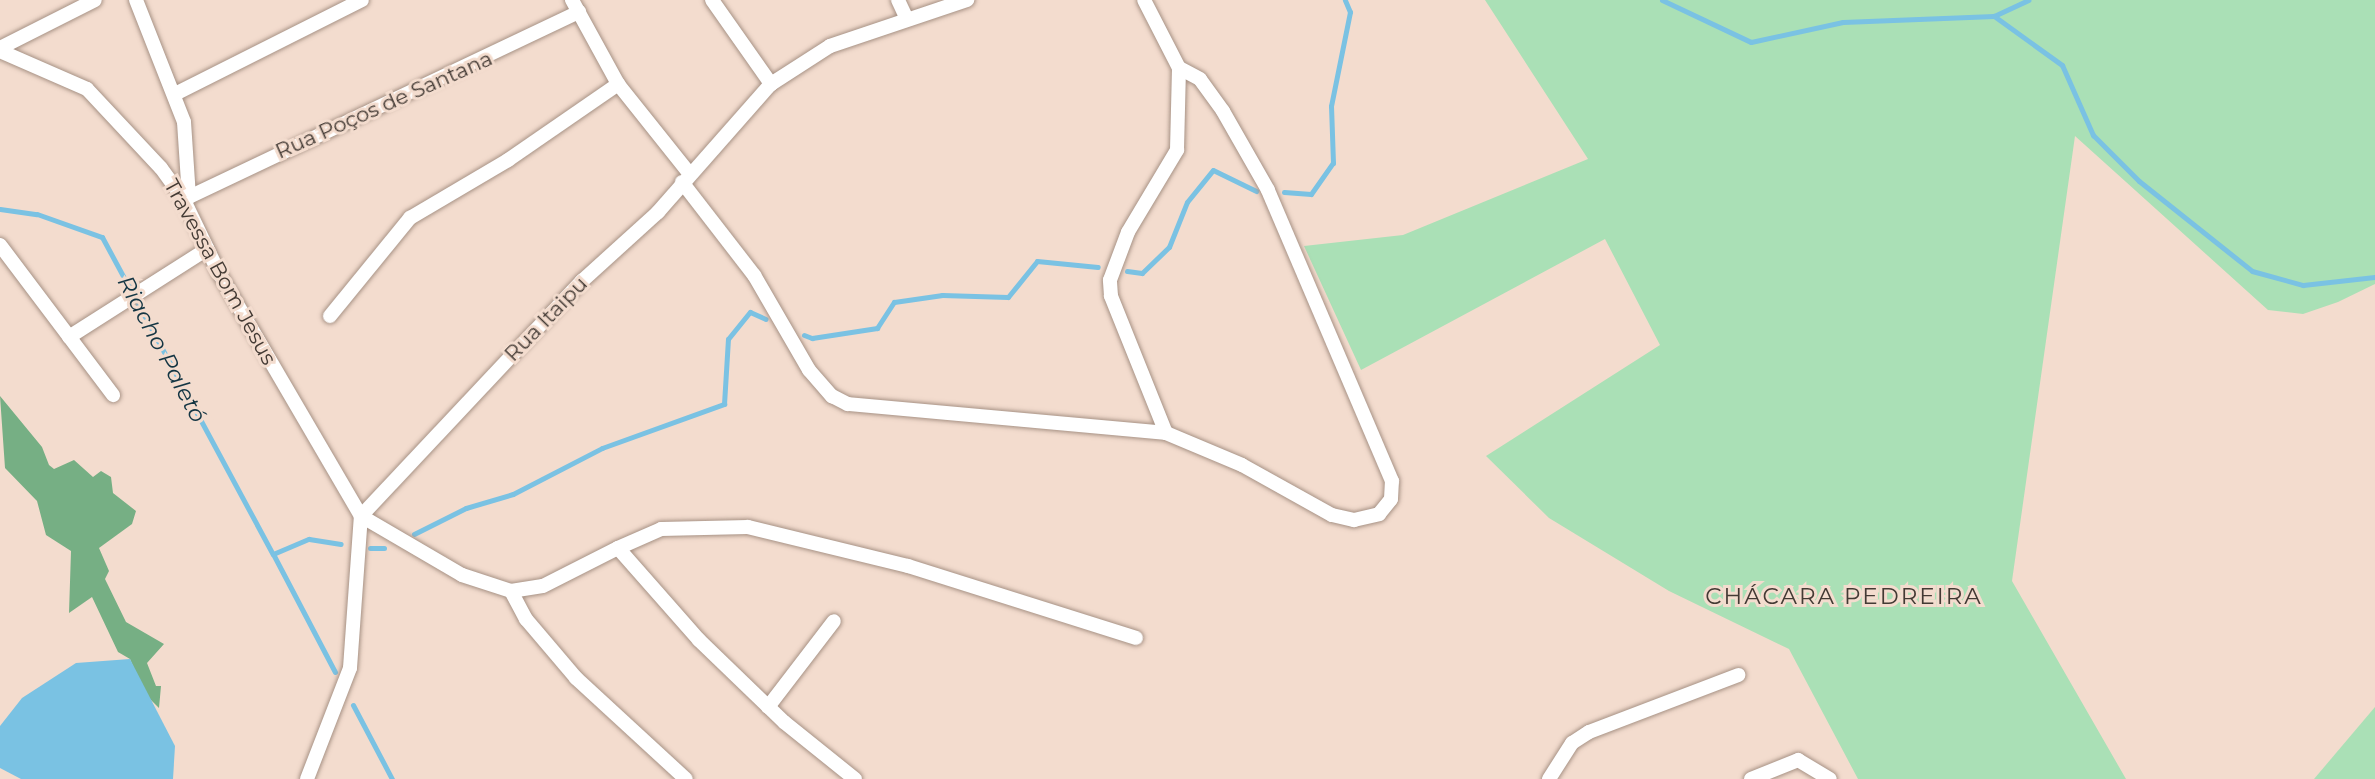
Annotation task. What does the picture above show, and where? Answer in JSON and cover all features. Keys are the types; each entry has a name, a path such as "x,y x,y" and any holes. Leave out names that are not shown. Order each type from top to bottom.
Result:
{"street":[{"path":"0,49 95,0"},
{"path":"136,0 177,93 189,145 187,198"},
{"path":"177,93 362,0"},
{"path":"712,0 771,84"},
{"path":"898,0 907,19"},
{"name":"Rua Itaipu","path":"361,516 685,177 745,119 771,84 830,46 967,0"},
{"path":"1144,0 1179,68 1177,150 1128,232 1110,281 1111,296 1166,433"},
{"path":"575,6 618,84 754,275 809,370 832,396 869,410 1166,433 1242,465 1332,515 1367,519 1391,499 1392,481 1383,457 1268,190 1223,111 1200,79 1179,68"},
{"name":"Rua Poços de Santana","path":"187,198 575,6"},
{"name":"Travessa Bom Jesus","path":"0,49 87,89 119,118 187,198 207,249 361,516"},
{"path":"330,316 410,218 508,160 618,84"},
{"path":"0,245 113,395"},
{"path":"69,337 207,249"},
{"path":"307,779 351,668 361,516 443,566 511,591 543,586 661,529 748,527 908,566 1136,638"},
{"path":"618,548 768,707 855,779"},
{"path":"511,591 526,619 576,678 686,779"},
{"path":"768,707 834,621"},
{"path":"1549,779 1572,743 1589,732 1738,675"},
{"path":"1751,779 1798,760 1830,779"}],"green space":[{"path":"1485,0 2375,0 2375,284 2338,302 2303,314 2268,310 2075,136 2012,581 2126,779 1858,779 1789,649 1669,591 1549,518 1486,456 1660,345 1605,239 1361,370 1304,246 1403,235 1588,159"},
{"path":"0,396 42,447 49,465 54,469 74,460 93,477 101,471 111,477 113,493 136,511 132,524 99,548 109,571 105,579 126,622 164,644 147,663 156,686 161,686 159,708 144,693 130,659 118,652 92,597 69,613 71,551 46,535 37,501 5,468"},
{"path":"2375,707 2375,779 2314,779"}],"water":[{"path":"130,659 175,746 173,779 21,779 0,768 0,726 22,698 76,663"}],"waterway":[{"path":"1284,192 1311,194 1333,163 1331,106 1350,12 1345,0"},
{"path":"1662,0 1751,42 1843,22 1994,16 2028,0"},
{"path":"1994,16 2062,65 2093,135 2139,181 2252,271 2303,285 2375,277"},
{"path":"1127,271 1142,273 1169,247 1187,202 1213,170 1256,191"},
{"name":"Riacho Paletó","path":"0,209 37,214 102,237 273,554"},
{"path":"804,335 812,338 877,328 894,302 942,295 1008,297 1037,261 1098,267"},
{"path":"414,534 466,508 513,494 602,448 724,404 728,339 750,312 766,319"},
{"path":"335,672 273,554 309,539 341,544"},
{"path":"370,548 384,548"},
{"name":"Riacho Paletó","path":"353,705 392,779"}],"district":[{"name":"CHÁCARA PEDREIRA","path":"1844,596"}]}
